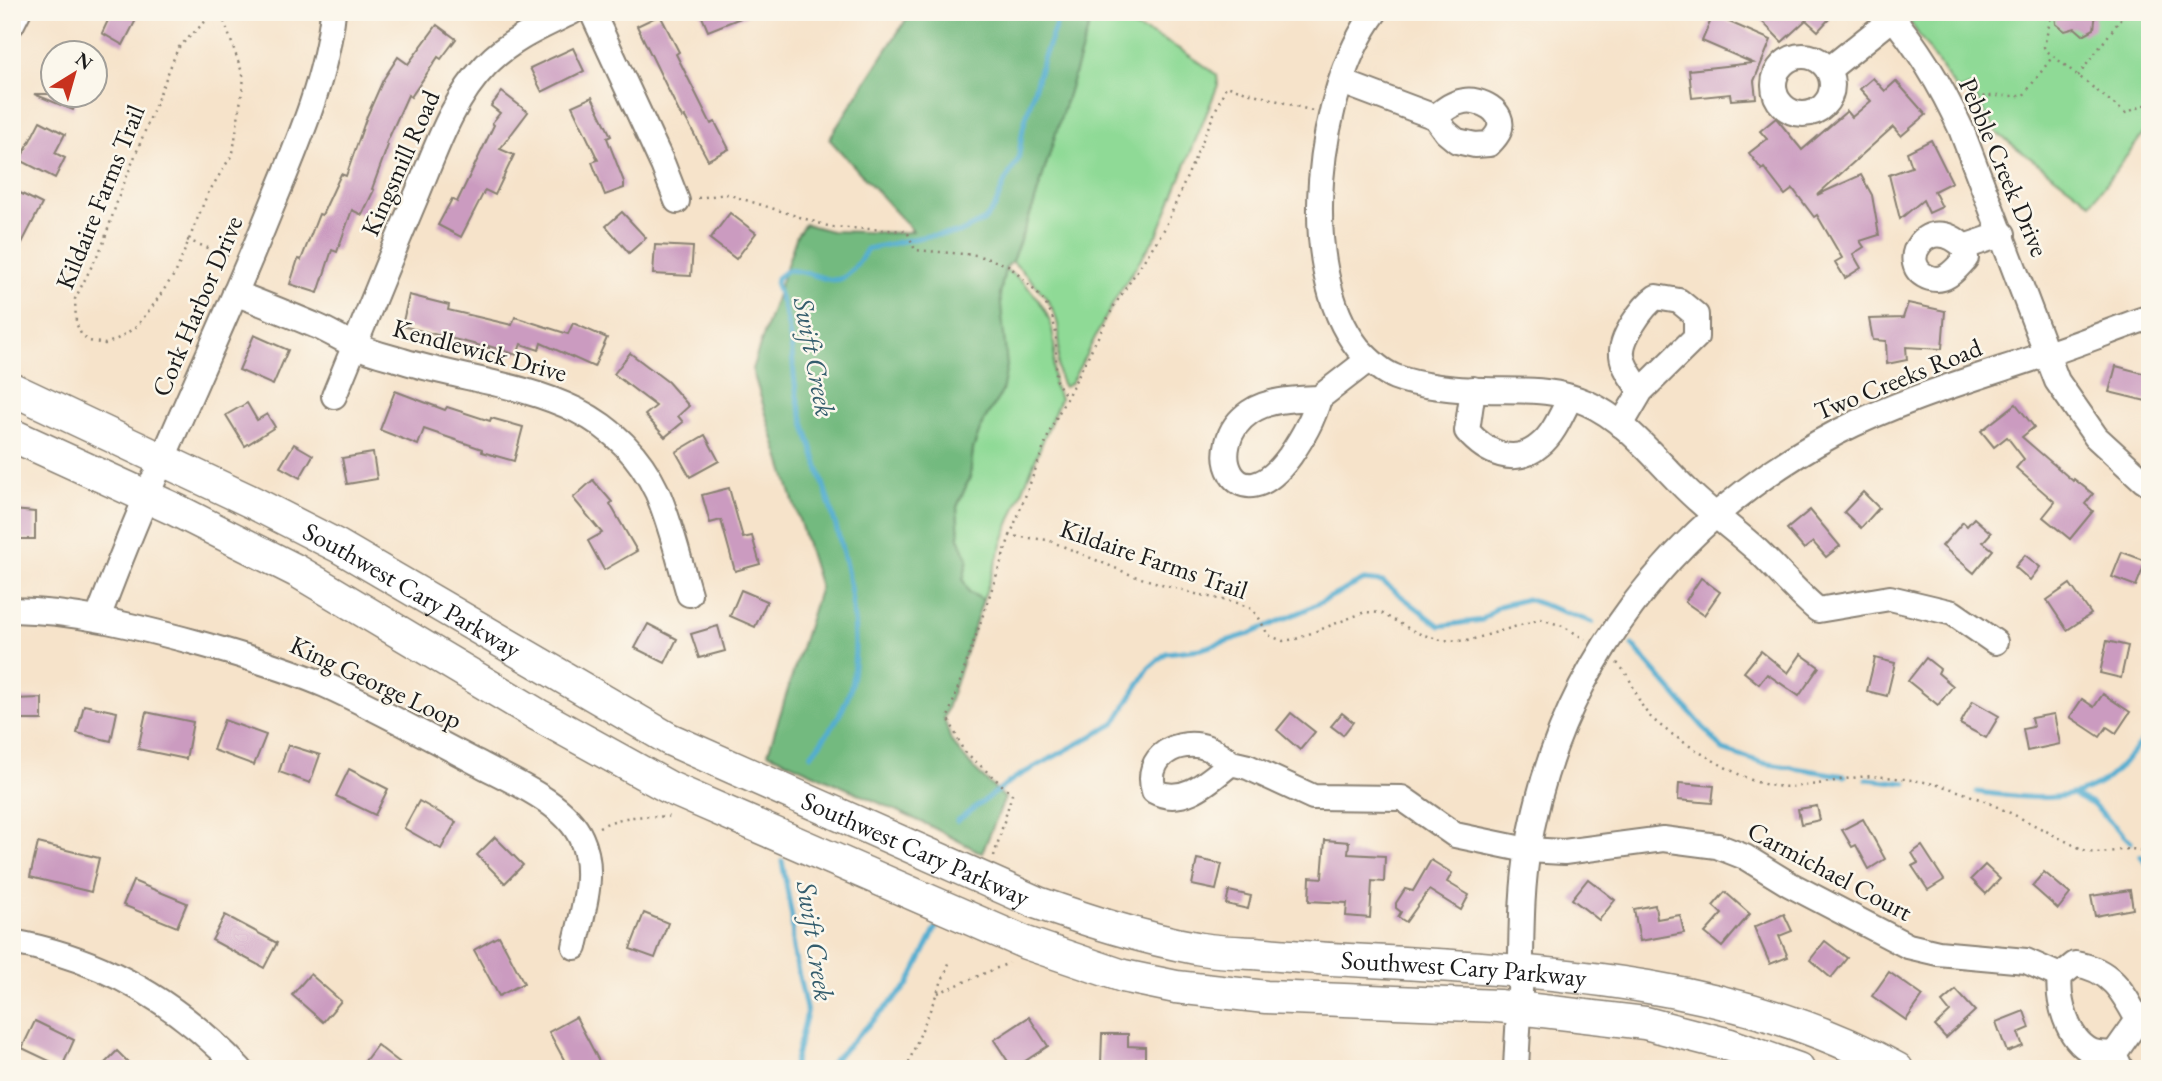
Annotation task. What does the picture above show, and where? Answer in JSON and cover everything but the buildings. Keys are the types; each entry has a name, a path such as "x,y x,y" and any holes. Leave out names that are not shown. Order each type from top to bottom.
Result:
{"main road":[{"name":"Southwest Cary Parkway","path":"12,389 338,546 669,739 1038,903 1100,925 1198,948 1520,991 1730,1045 1798,1069"},
{"name":"Southwest Cary Parkway","path":"12,435 297,570 538,715 670,788 1026,943 1124,976 1176,987 1266,997 1499,1006 1520,991 1658,989 1765,1014 1840,1041 1897,1069"}],"street":[{"path":"12,24 18,12"},
{"name":"Cork Harbor Drive","path":"98,618 297,145 326,55 333,12"},
{"name":"Kingsmill Road","path":"354,345 430,163 453,112 469,85 486,65 508,46 530,31 572,12"},
{"path":"592,12 677,201"},
{"path":"1375,12 1360,35 1331,117 1324,150 1320,225 1327,279 1348,334 1368,360 1393,377 1418,383 1473,389 1552,392 1588,403 1621,425 1699,502 1716,513 1818,610 1890,598 1953,613 1995,642"},
{"path":"1828,70 1890,15"},
{"name":"Pebble Creek Drive","path":"1890,15 1947,99 1974,159 2057,381 2096,437 2144,481"},
{"path":"1342,82 1435,117"},
{"path":"1964,247 2003,234"},
{"name":"Kendlewick Drive","path":"235,293 317,326 354,345 441,371 524,390 567,404 595,419 646,472 656,492 689,594"},
{"name":"Two Creeks Road","path":"1516,1069 1527,850 1548,769 1585,679 1644,589 1716,513 1773,471 1838,433 1889,409 2150,317"},
{"name":"Kendlewick Drive","path":"334,396 354,345"},
{"path":"1319,398 1368,360"},
{"path":"1473,389 1467,431 1488,451 1509,456 1525,455 1541,445 1570,398"},
{"path":"1621,425 1641,391"},
{"name":"King George Loop","path":"12,610 98,618 237,654 324,685 371,707 536,794 569,821 581,837 589,870 575,947"},
{"name":"Carmichael Court","path":"1231,763 1248,767 1313,797 1402,798 1455,835 1527,850 1564,852 1663,839 1717,846 1745,857 1789,884 1908,946 1938,953 2026,961 2060,976"},
{"path":"12,942 68,956 139,986 199,1028 240,1069"},
{"path":"2076,964 2098,971 2117,984 2144,1022 2118,1061 2094,1052 2079,1043 2064,1015 2058,988 2060,976 2076,964"}],"path":[{"name":"Kildaire Farms Trail","path":"215,12 178,48 119,196 103,244 75,299 76,323 81,334 89,341 105,344 136,327 176,272 207,194 233,153 244,78 221,12"},
{"path":"2052,12 2044,47 2053,56 2125,113 2150,103"},
{"path":"2078,76 2126,12"},
{"path":"1976,99 1985,96 2022,96 2053,56"},
{"path":"993,859 1012,794 963,750 948,718 1038,457 1066,396 1114,306 1165,228 1226,86 1331,117"},
{"path":"677,201 727,194 831,227 907,231 915,250 976,256 1008,265 1042,298 1052,315 1056,333 1056,381 1066,396"},
{"path":"187,240 248,263"},
{"name":"Kildaire Farms Trail","path":"1010,536 1048,540 1134,576 1237,603 1250,608 1258,616 1268,635 1283,641 1296,639 1365,612 1381,613 1417,633 1441,640 1467,641 1541,619 1563,626 1588,640"},
{"path":"1615,662 1629,675 1645,711 1654,721 1746,778 1774,788 1800,787 1862,776 1913,780 1993,805 2091,853 2128,848 2143,850 2150,856"},
{"path":"581,837 620,818 636,815 677,817"},
{"path":"906,1069 950,961"},
{"path":"938,993 1010,962"}],"green space":[{"path":"911,12 1111,12 1108,20 1091,20 1034,204 1012,261 1005,269 1000,294 1007,366 1002,392 983,422 973,449 970,477 957,507 959,538 968,559 963,580 969,592 983,600 944,718 951,741 975,770 1005,798 982,853 928,825 768,753 820,587 752,369 797,235 805,224 831,231 913,231 829,139"},
{"path":"1903,12 2150,12 2150,125 2091,203 1998,134 1969,87 1958,92"},
{"path":"1091,19 1125,24 1158,37 1217,75 1218,85 1158,233 1117,296 1071,383 1064,387 1059,374 1059,333 1054,311 1028,276 1012,261 1034,204"},
{"path":"1005,269 1031,291 1049,318 1054,345 1053,379 1060,399 1009,524 983,600 969,592 963,580 968,559 959,538 957,507 970,477 973,449 983,422 1002,392 1000,294"}],"waterway":[{"name":"Swift Creek","path":"811,755 836,721 850,692 855,647 853,612 840,541 799,405 790,336 776,285 777,278 787,270 832,280 840,279 857,265 867,249 927,236 959,233 985,220 995,207 1005,181 1018,160 1023,128 1043,59 1061,12"},
{"path":"957,821 1015,778 1114,724 1149,668 1166,653 1201,649 1249,634 1364,580 1383,582 1440,626 1482,620 1499,606 1527,599 1592,622"},
{"path":"1632,645 1723,750 1763,763 1845,776"},
{"path":"1977,792 2043,798 2075,794 2105,780 2150,732"},
{"path":"1867,779 1906,783"},
{"path":"2071,794 2092,804 2131,842"},
{"path":"2141,856 2150,868"},
{"name":"Swift Creek","path":"782,861 792,917 793,949 807,1013 793,1069"},
{"path":"822,1069 908,985 936,928"}]}
